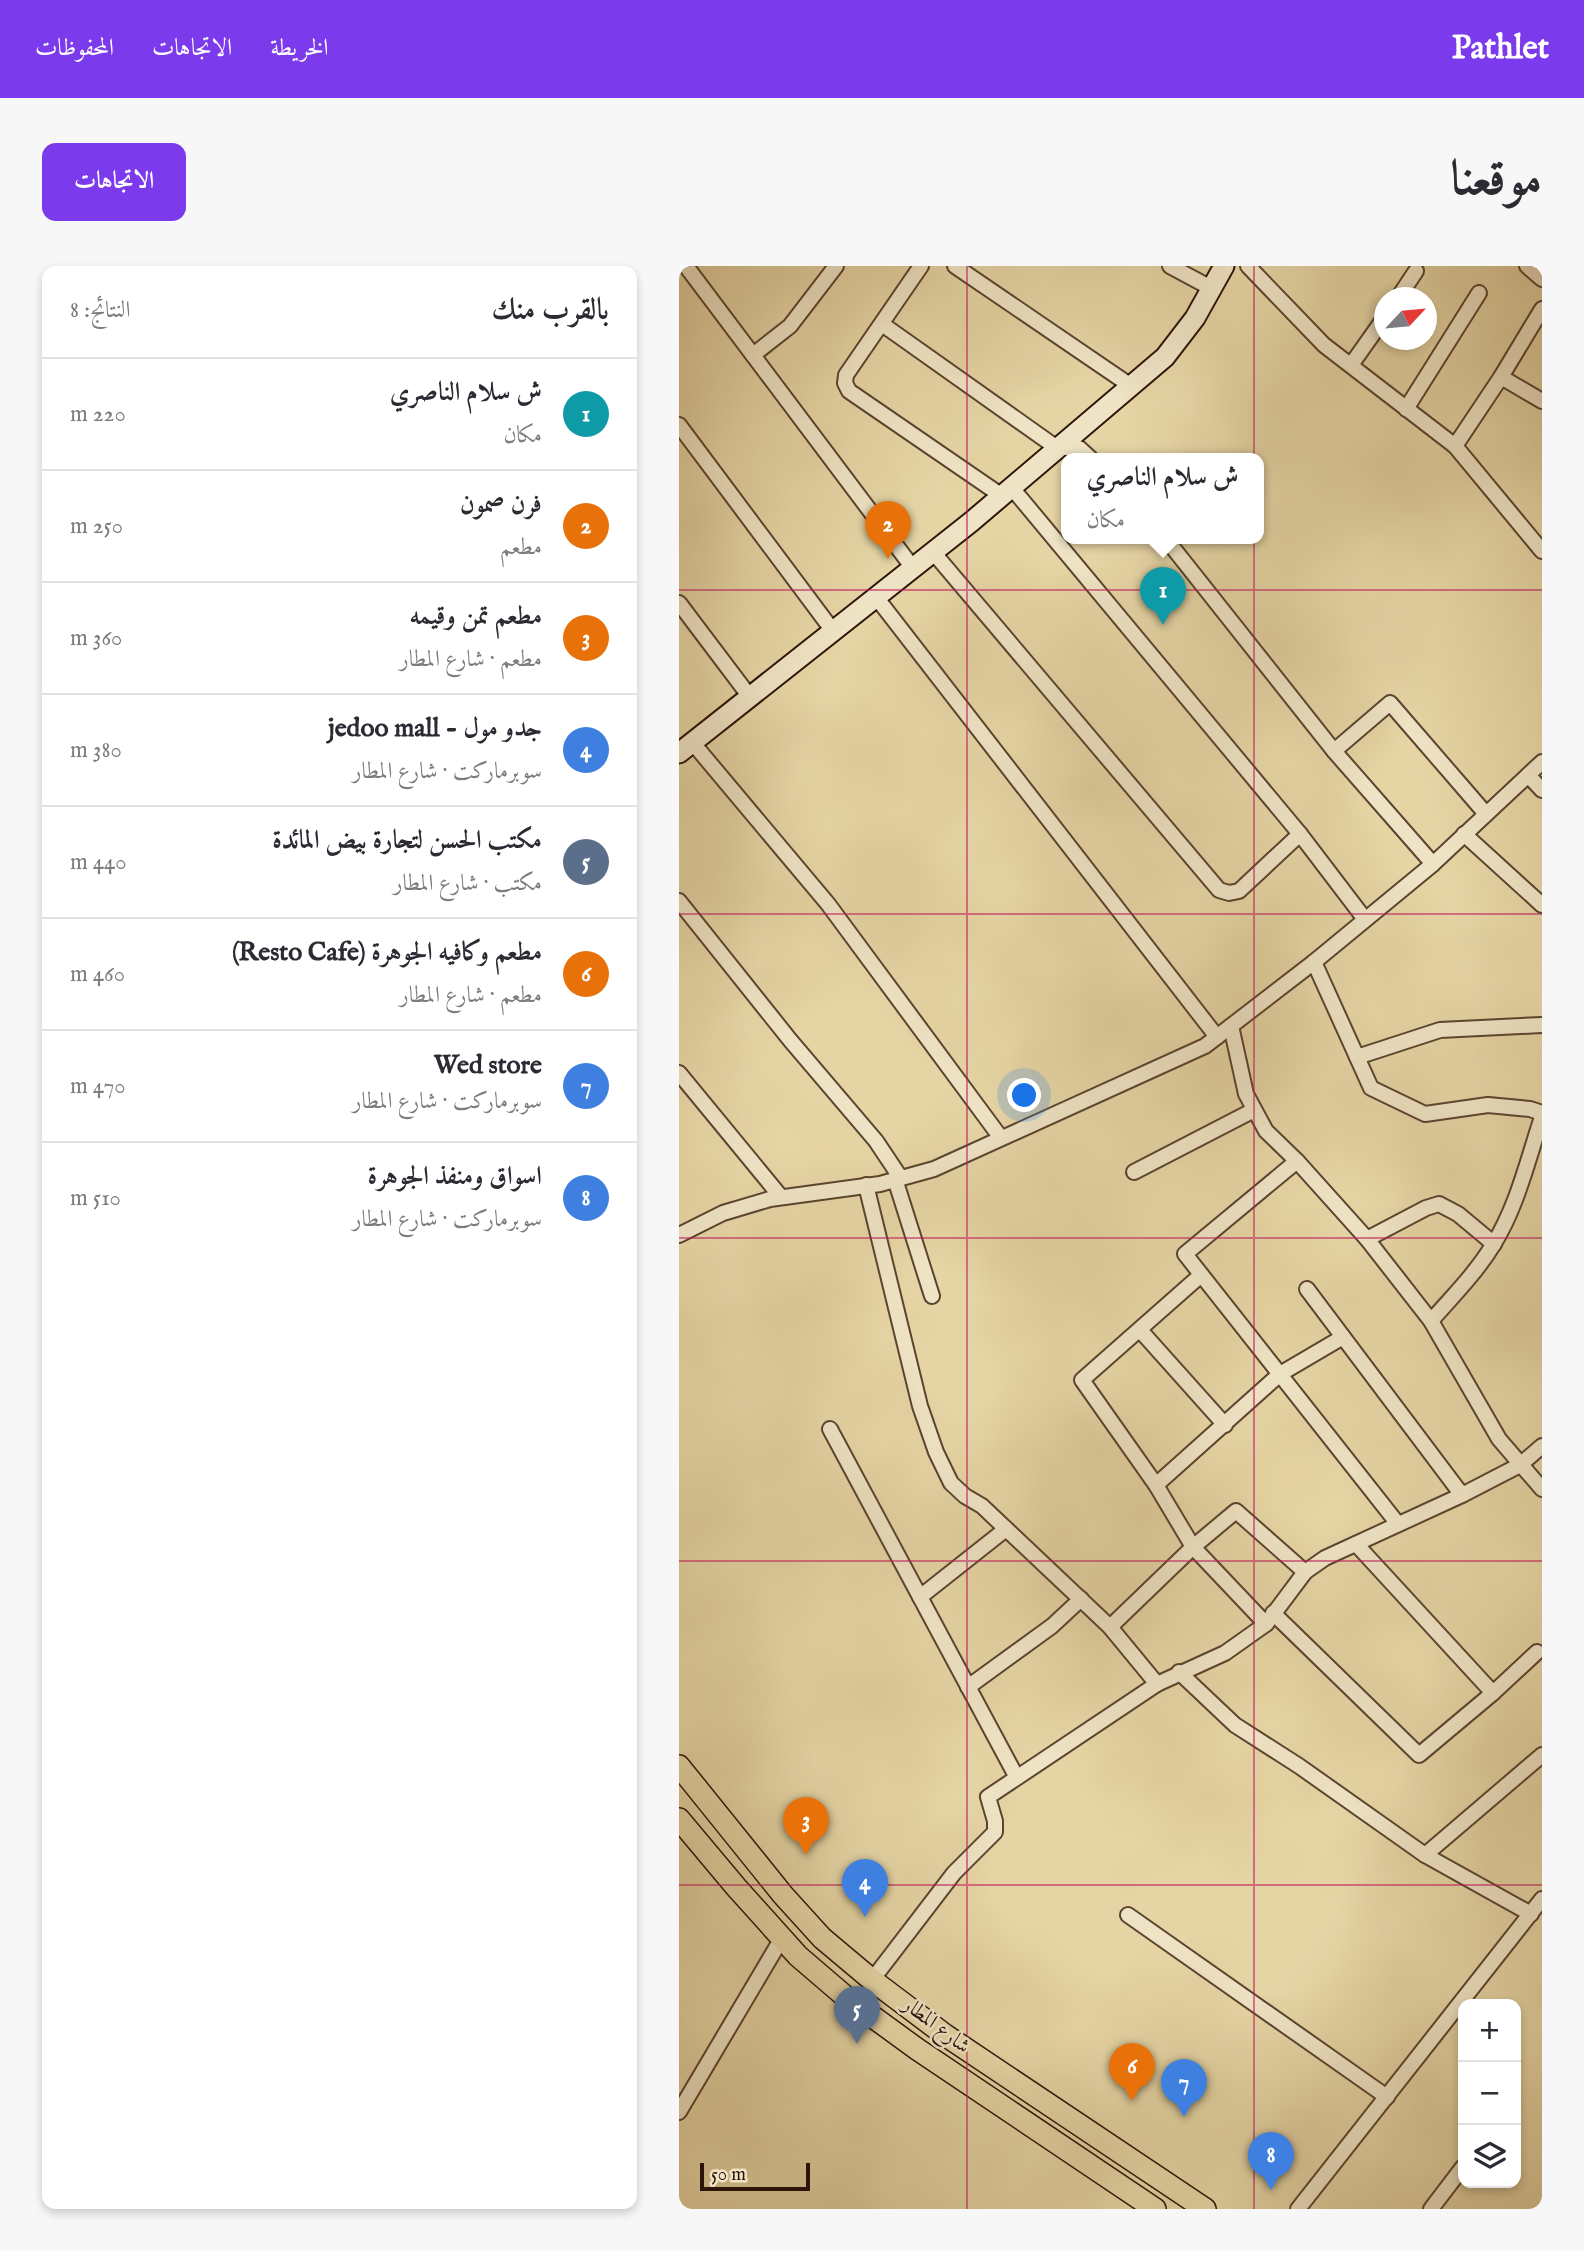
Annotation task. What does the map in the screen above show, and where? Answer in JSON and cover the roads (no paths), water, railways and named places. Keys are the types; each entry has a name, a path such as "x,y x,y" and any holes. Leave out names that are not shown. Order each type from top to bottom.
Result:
{"main road":[{"name":"شارع المطار","path":"679,1766 759,1866 822,1938 944,2035 1205,2209"},
{"name":"شارع المطار","path":"679,1819 798,1956 847,1998 1131,2202 1155,2209"},
{"path":"703,1848 722,1839 727,1826"},
{"path":"736,1887 745,1871 759,1866"}],"street":[{"path":"686,266 913,568"},
{"path":"753,355 790,326 836,266"},
{"path":"921,266 846,375 845,383 849,391 1007,492 1300,834 1364,918"},
{"path":"955,266 1131,386"},
{"path":"1170,266 1211,288"},
{"path":"1001,1138 828,904 686,747 1007,492 1165,357 1195,318 1224,266"},
{"path":"1248,266 1311,334 1455,446 1542,551"},
{"path":"1527,266 1542,279"},
{"path":"1405,287 1416,271"},
{"path":"1406,409 1479,293"},
{"path":"1455,446 1542,309"},
{"path":"882,324 1057,448 1079,448 1084,453"},
{"path":"1351,365 1374,332"},
{"path":"1501,377 1542,401"},
{"path":"679,425 833,631"},
{"path":"1170,544 1334,751 1433,864"},
{"path":"933,552 1219,890 1229,893 1239,891 1300,834"},
{"path":"876,597 1217,1037"},
{"path":"679,603 750,697"},
{"path":"1334,751 1390,703 1486,814"},
{"path":"679,1235 723,1213 781,1197 866,1185 934,1169 1205,1046 1314,962 1364,918 1433,864 1542,762"},
{"path":"1528,775 1542,790"},
{"path":"1464,834 1542,905"},
{"path":"679,901 876,1142 898,1178 932,1296"},
{"path":"1314,962 1371,1088 1425,1114 1488,1105 1530,1109 1542,1115 1511,1208 1494,1244 1472,1275 1431,1321"},
{"path":"1357,1057 1440,1030 1542,1025"},
{"path":"1231,1026 1246,1094 1266,1130 1367,1239 1431,1321 1499,1439 1542,1489"},
{"path":"679,1073 781,1197"},
{"path":"1134,1172 1255,1110"},
{"path":"1297,1161 1185,1254 1398,1524"},
{"path":"866,1185 919,1406 951,1483 982,1506 1110,1627 1157,1684"},
{"path":"1367,1239 1439,1204 1458,1214 1494,1244"},
{"path":"1202,1275 1081,1380 1156,1485 1193,1547 1419,1755 1537,1652"},
{"path":"1307,1289 1462,1496"},
{"path":"1140,1330 1225,1425"},
{"path":"1156,1485 1280,1374 1343,1337"},
{"path":"830,1429 1016,1776"},
{"path":"872,1980 954,1874 995,1832 995,1821 988,1797 1157,1684 1225,1653 1269,1619 1305,1572 1325,1558 1462,1496 1520,1465 1542,1446"},
{"path":"1110,1627 1193,1547 1236,1511 1305,1572"},
{"path":"920,1597 1006,1529"},
{"path":"1356,1544 1493,1693"},
{"path":"968,1687 1052,1626 1081,1599"},
{"path":"1179,1672 1235,1726 1299,1766 1425,1855 1531,1914"},
{"path":"1425,1855 1542,1755"},
{"path":"1297,2209 1542,1899"},
{"path":"1128,1915 1387,2097"},
{"path":"679,2112 782,1938"},
{"path":"1431,2209 1458,2174"}],"place":[{"name":"فرن صمون","path":"888,559"},
{"name":"ش سلام الناصري","path":"1163,625"},
{"name":"مطعم تمن وقيمه","path":"806,1855"},
{"name":"جدو مول - jedoo mall","path":"865,1917"},
{"name":"مكتب الحسن لتجارة بيض المائدة","path":"857,2044"},
{"name":"مطعم وكافيه الجوهرة (Resto Cafe)","path":"1132,2101"},
{"name":"Wed store","path":"1184,2117"},
{"name":"اسواق ومنفذ الجوهرة","path":"1271,2190"}]}
